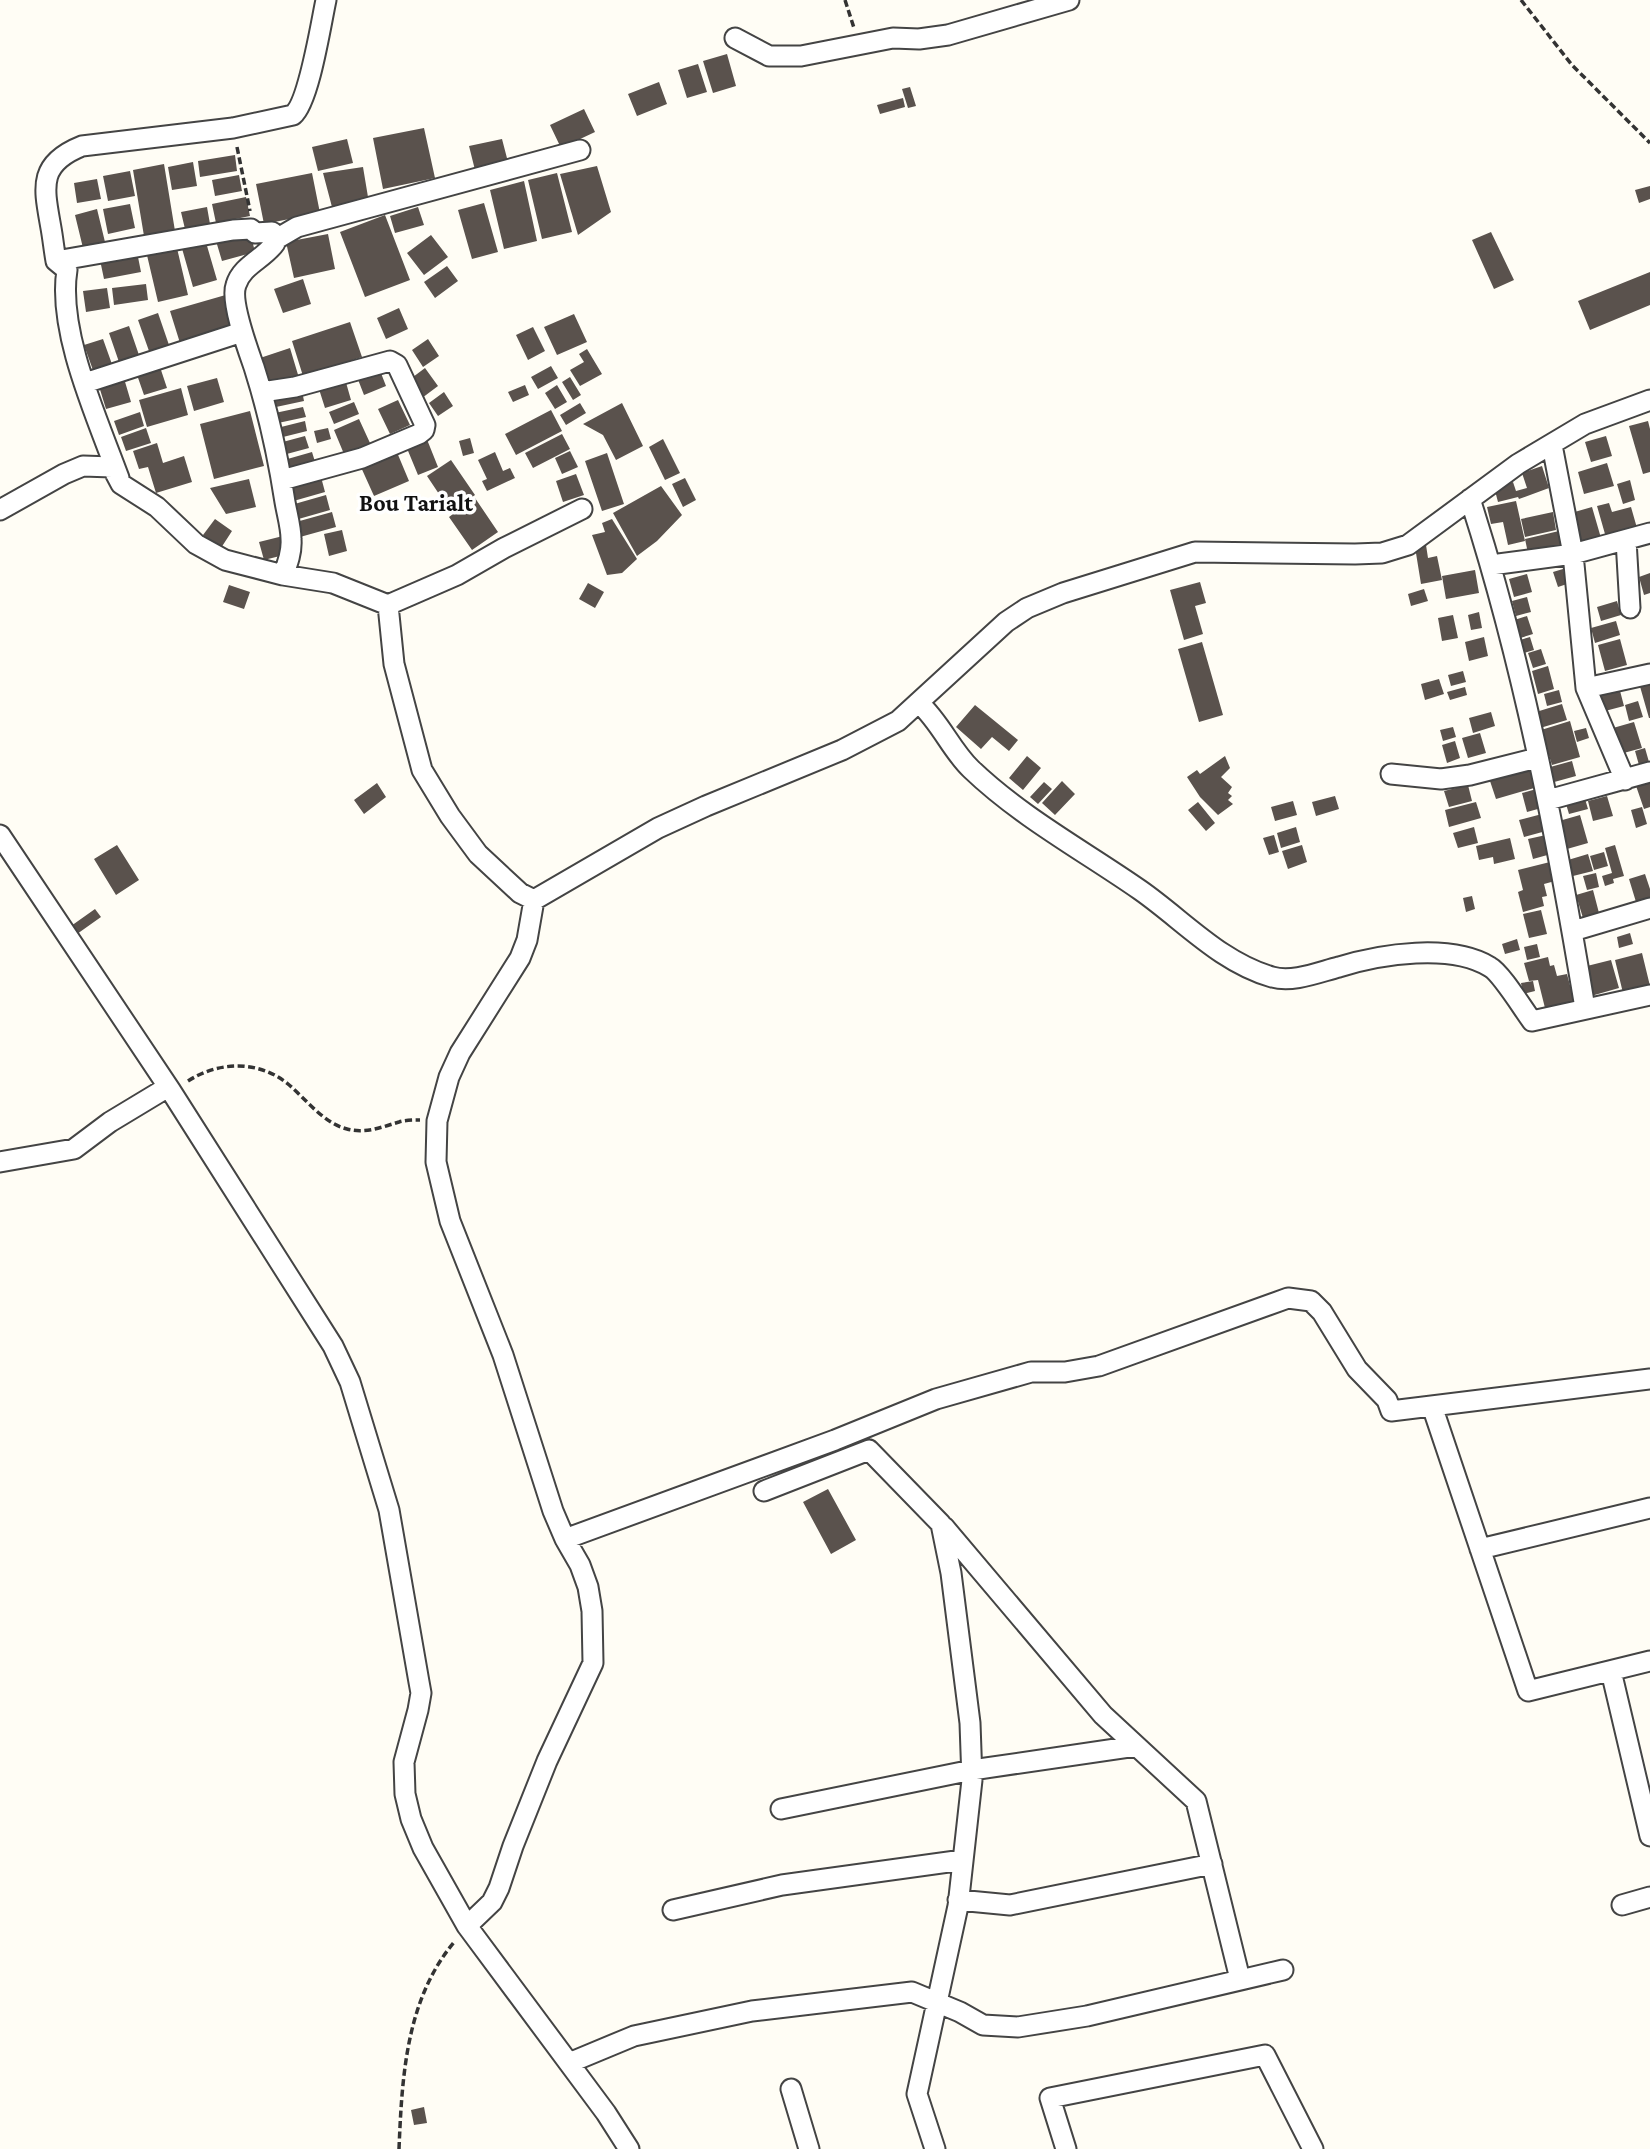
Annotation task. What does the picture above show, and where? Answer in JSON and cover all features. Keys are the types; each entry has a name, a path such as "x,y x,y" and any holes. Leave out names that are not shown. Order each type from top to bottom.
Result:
{"street":[{"path":"121,484 71,336 65,303 66,270 56,261 47,206 46,179 50,168 70,151 92,145 233,128 287,117 297,112 308,80 326,0"},
{"path":"735,38 769,56 801,56 893,38 948,35 1069,0"},
{"path":"264,237 580,150"},
{"path":"56,261 233,230 251,229 275,243 269,252 244,270 235,286 242,332 262,391 282,480 291,537 283,575"},
{"path":"85,383 242,332"},
{"path":"262,391 295,387 390,361 397,365 425,425 419,434 362,458 282,480"},
{"path":"467,1926 492,1902 499,1888 547,1761 593,1663 592,1611 588,1587 553,1511 503,1355 450,1221 436,1162 437,1121 449,1077 460,1053 520,958 527,940 534,900 658,828 842,750 898,720 1006,622 1027,608 1063,593 1195,552 1382,553 1408,545 1518,464 1585,424 1650,400"},
{"path":"1552,445 1573,554 1586,688 1625,780"},
{"path":"0,510 83,466 112,467 121,484 157,507 184,534 225,561 283,575 334,583 388,605 457,575 582,509"},
{"path":"1470,499 1491,565 1548,800 1585,1008"},
{"path":"1491,565 1573,554 1650,533"},
{"path":"1626,540 1630,608"},
{"path":"388,605 394,664 422,770 450,816 478,854 520,893 534,900"},
{"path":"1586,688 1650,674"},
{"path":"919,703 934,716 970,768 1008,800 1140,890 1203,939 1243,966 1270,977 1292,978 1385,957 1446,953 1472,959 1492,968 1532,1021 1650,995"},
{"path":"1391,774 1441,779 1470,775 1537,758"},
{"path":"1548,800 1650,772"},
{"path":"0,835 170,1089 315,1316 350,1381 389,1510 421,1693 404,1762 405,1794 411,1819 442,1884 467,1926 629,2149"},
{"path":"1573,932 1650,908"},
{"path":"0,1162 74,1149 110,1122 170,1089"},
{"path":"565,1539 835,1440 936,1399 1031,1372 1065,1372 1099,1366 1288,1297 1311,1301 1322,1312 1357,1370 1387,1400 1391,1411 1650,1379"},
{"path":"1432,1406 1528,1691 1650,1661"},
{"path":"764,1491 869,1450 941,1524 1103,1715 1196,1801 1240,1979"},
{"path":"1480,1549 1650,1508"},
{"path":"935,2149 917,2094 958,1899 972,1770 970,1723 951,1573 941,1524"},
{"path":"1611,1671 1650,1836"},
{"path":"781,1809 972,1770 1136,1746"},
{"path":"673,1910 782,1885 963,1860"},
{"path":"958,1899 1010,1905 1212,1864"},
{"path":"1622,1905 1650,1897"},
{"path":"569,2063 634,2036 752,2011 912,1992 983,2025 1018,2027 1087,2016 1283,1970"},
{"path":"1066,2149 1050,2098 1265,2055 1308,2147"},
{"path":"791,2089 809,2149"}],"path":[{"path":"845,0 859,44"},
{"path":"1521,0 1572,65 1650,143"},
{"path":"233,128 264,237"},
{"path":"170,1089 218,1068 237,1065 257,1067 287,1083 331,1122 346,1129 360,1131 385,1128 401,1121 437,1121"},
{"path":"399,2149 405,2069 413,2018 432,1973 467,1926"}],"building":[{"path":"727,54 736,86 713,93 703,61"},
{"path":"698,64 707,92 687,98 678,70"},
{"path":"659,82 667,104 637,116 628,94"},
{"path":"910,87 916,106 908,108 902,89"},
{"path":"903,98 905,107 880,114 877,105"},
{"path":"584,109 595,132 561,148 550,125"},
{"path":"424,128 435,178 383,189 373,138"},
{"path":"347,139 353,163 318,171 312,147"},
{"path":"502,139 508,162 475,170 469,146"},
{"path":"235,155 237,171 200,177 198,161"},
{"path":"193,162 197,186 172,190 168,167"},
{"path":"164,164 175,231 144,236 133,170"},
{"path":"597,166 611,212 578,235 560,174"},
{"path":"363,167 368,197 332,207 323,173"},
{"path":"130,171 135,196 108,201 103,176"},
{"path":"312,173 320,213 264,224 256,184"},
{"path":"557,173 572,232 542,239 528,180"},
{"path":"239,175 242,191 215,196 212,180"},
{"path":"97,179 101,199 77,203 74,183"},
{"path":"524,181 537,241 504,249 490,190"},
{"path":"1650,186 1650,199 1639,203 1635,190"},
{"path":"246,197 250,216 216,223 212,204"},
{"path":"484,203 498,252 472,259 458,210"},
{"path":"130,204 135,228 108,234 103,209"},
{"path":"207,207 210,224 185,229 181,212"},
{"path":"418,207 424,225 395,233 390,216"},
{"path":"97,209 105,242 83,248 75,215"},
{"path":"385,215 410,280 365,297 340,232"},
{"path":"250,232 255,252 222,261 216,241"},
{"path":"1491,232 1514,280 1494,289 1472,240"},
{"path":"328,234 335,269 294,278 286,242"},
{"path":"431,235 448,257 424,275 407,253"},
{"path":"205,239 217,280 193,287 181,245"},
{"path":"176,244 188,295 158,302 146,251"},
{"path":"137,252 141,272 104,279 100,260"},
{"path":"447,266 458,281 435,298 424,282"},
{"path":"1650,272 1650,305 1590,330 1578,301"},
{"path":"303,279 311,304 283,313 274,289"},
{"path":"146,284 148,300 114,305 112,288"},
{"path":"107,288 110,308 86,312 83,291"},
{"path":"229,294 238,325 180,343 170,311"},
{"path":"399,308 408,329 386,339 377,318"},
{"path":"158,313 169,345 149,351 138,320"},
{"path":"574,314 587,342 557,355 544,327"},
{"path":"350,322 362,357 303,376 292,341"},
{"path":"129,326 139,355 119,362 109,333"},
{"path":"533,327 545,351 528,360 516,335"},
{"path":"103,339 113,367 94,373 84,345"},
{"path":"428,339 439,356 423,367 412,350"},
{"path":"290,348 299,378 266,388 257,359"},
{"path":"587,349 602,374 580,386 570,370 584,362 579,354"},
{"path":"159,364 167,388 144,395 136,372"},
{"path":"551,366 558,378 538,389 531,377"},
{"path":"379,368 386,386 364,395 357,377"},
{"path":"425,368 438,386 422,398 409,380"},
{"path":"123,375 131,402 106,409 98,383"},
{"path":"570,377 581,395 573,400 562,382"},
{"path":"217,378 224,402 194,411 187,386"},
{"path":"345,379 351,400 325,408 318,386"},
{"path":"525,385 529,395 513,402 508,392"},
{"path":"557,385 567,402 555,409 545,393"},
{"path":"181,388 188,415 147,427 139,400"},
{"path":"302,391 304,401 276,407 274,397"},
{"path":"444,392 453,406 438,416 429,403"},
{"path":"398,400 410,425 390,434 378,409"},
{"path":"354,402 359,414 334,424 329,412"},
{"path":"580,403 586,413 566,425 560,415"},
{"path":"622,403 643,446 616,460 603,435 583,424"},
{"path":"303,407 306,417 278,423 275,413"},
{"path":"551,410 562,431 516,455 505,434"},
{"path":"250,411 264,466 214,479 200,424"},
{"path":"140,412 144,426 119,435 114,421"},
{"path":"359,419 370,443 344,454 334,430"},
{"path":"305,421 307,431 279,438 277,428"},
{"path":"1648,421 1650,472 1643,474 1629,426"},
{"path":"146,428 151,443 126,451 121,437"},
{"path":"328,428 331,439 317,443 314,431"},
{"path":"562,434 570,449 533,468 525,453"},
{"path":"305,436 309,448 283,455 279,443"},
{"path":"1606,436 1612,456 1591,462 1585,442"},
{"path":"426,437 438,467 418,475 406,446"},
{"path":"470,438 474,453 463,456 459,441"},
{"path":"663,439 680,473 665,480 649,447"},
{"path":"157,443 163,463 184,456 192,482 156,493 148,467 139,469 133,451"},
{"path":"396,450 409,481 374,496 360,465"},
{"path":"570,451 578,467 562,474 555,458"},
{"path":"312,452 316,465 288,473 284,460"},
{"path":"495,452 503,471 510,468 515,478 487,491 482,481 487,479 478,460"},
{"path":"607,453 624,504 602,511 585,461"},
{"path":"451,460 475,495 451,512 427,476"},
{"path":"1607,463 1614,486 1584,494 1578,472"},
{"path":"1542,466 1549,488 1519,499 1518,497 1498,502 1494,487 1513,482 1516,491 1527,488 1522,473"},
{"path":"576,474 584,495 563,502 556,481"},
{"path":"321,477 325,492 290,502 286,487"},
{"path":"685,478 696,500 683,507 672,484"},
{"path":"249,479 256,507 226,514 210,488"},
{"path":"1630,480 1635,500 1623,504 1617,484"},
{"path":"661,486 682,515 657,541 637,556 613,513"},
{"path":"326,495 330,510 295,520 291,505"},
{"path":"475,498 498,532 472,550 449,517"},
{"path":"1516,501 1525,541 1508,545 1503,522 1491,524 1487,507"},
{"path":"1609,503 1612,512 1631,507 1637,528 1605,534 1597,506"},
{"path":"1592,507 1601,538 1580,544 1571,513"},
{"path":"332,512 336,527 300,537 296,522"},
{"path":"1553,512 1556,530 1525,537 1521,519"},
{"path":"215,519 232,531 221,548 203,535"},
{"path":"612,519 637,559 622,573 607,575 592,535 605,532 602,523"},
{"path":"342,530 347,551 329,556 324,534"},
{"path":"1559,531 1563,550 1529,558 1525,539"},
{"path":"283,536 288,554 264,560 259,542"},
{"path":"1426,545 1428,558 1437,556 1442,580 1421,584 1415,547"},
{"path":"1563,569 1567,584 1558,587 1553,572"},
{"path":"1475,570 1479,593 1446,599 1442,576"},
{"path":"1650,573 1650,593 1644,595 1639,577"},
{"path":"1527,574 1532,592 1514,597 1509,579"},
{"path":"1200,582 1206,603 1195,606 1203,634 1184,640 1170,590"},
{"path":"588,583 604,592 595,608 579,599"},
{"path":"229,585 250,592 244,609 223,602"},
{"path":"1424,589 1428,601 1411,606 1408,594"},
{"path":"1527,597 1531,612 1516,616 1512,601"},
{"path":"1617,601 1621,615 1601,621 1597,607"},
{"path":"1479,612 1482,628 1471,630 1468,615"},
{"path":"1453,615 1458,638 1442,641 1438,618"},
{"path":"1527,616 1533,634 1514,640 1508,622"},
{"path":"1616,621 1620,635 1595,643 1591,628"},
{"path":"1484,637 1488,656 1469,661 1465,642"},
{"path":"1530,637 1534,650 1524,653 1520,640"},
{"path":"1620,639 1627,665 1605,671 1598,645"},
{"path":"1202,642 1223,715 1199,722 1178,649"},
{"path":"1541,649 1546,664 1533,668 1528,653"},
{"path":"1548,666 1554,689 1538,694 1532,671"},
{"path":"1463,671 1466,682 1451,686 1448,675"},
{"path":"1439,679 1444,694 1425,700 1421,684"},
{"path":"1650,680 1650,718 1649,718 1639,683"},
{"path":"1465,687 1467,695 1450,700 1447,692"},
{"path":"1619,687 1624,706 1605,711 1600,693"},
{"path":"1559,690 1562,702 1547,706 1544,694"},
{"path":"1638,701 1643,717 1629,721 1625,705"},
{"path":"1562,704 1567,720 1540,728 1536,712"},
{"path":"975,705 1018,740 1009,751 992,737 981,749 956,727"},
{"path":"1491,712 1495,726 1473,733 1469,718"},
{"path":"1570,721 1580,757 1552,765 1541,730"},
{"path":"1634,722 1642,748 1620,754 1613,728"},
{"path":"1453,727 1456,737 1443,741 1440,730"},
{"path":"1586,728 1589,738 1577,742 1574,731"},
{"path":"1480,733 1486,753 1468,758 1462,738"},
{"path":"1455,741 1460,758 1447,763 1442,745"},
{"path":"1645,748 1649,762 1639,765 1635,751"},
{"path":"1027,756 1041,768 1023,790 1009,778"},
{"path":"1225,756 1230,768 1221,777 1232,787 1228,793 1232,796 1228,800 1233,804 1218,815 1200,797 1187,777 1197,770 1200,774"},
{"path":"1572,761 1576,776 1547,784 1543,769"},
{"path":"1537,769 1541,786 1496,799 1490,781"},
{"path":"1650,778 1650,807 1644,809 1635,783"},
{"path":"1062,781 1075,794 1055,815 1042,803"},
{"path":"1044,782 1052,789 1038,804 1030,797"},
{"path":"377,783 386,797 364,814 354,800"},
{"path":"1468,785 1472,801 1449,807 1444,791"},
{"path":"1540,788 1545,807 1527,812 1522,793"},
{"path":"1335,796 1339,809 1316,816 1312,802"},
{"path":"1607,796 1613,816 1593,821 1588,801"},
{"path":"1585,799 1588,809 1569,814 1566,804"},
{"path":"1293,801 1297,815 1275,821 1271,807"},
{"path":"1198,802 1215,823 1206,831 1188,810"},
{"path":"1476,802 1481,818 1449,827 1445,810"},
{"path":"1642,807 1647,824 1636,828 1631,810"},
{"path":"1542,814 1546,831 1524,837 1519,820"},
{"path":"1580,815 1588,843 1567,849 1559,821"},
{"path":"1296,827 1300,842 1281,848 1277,833"},
{"path":"1474,827 1478,843 1458,848 1453,833"},
{"path":"1274,835 1279,852 1269,855 1263,838"},
{"path":"1546,835 1551,854 1533,859 1528,839"},
{"path":"1510,838 1515,859 1494,864 1493,857 1479,860 1476,846"},
{"path":"117,845 139,880 116,895 94,859"},
{"path":"1302,845 1307,862 1288,869 1282,851"},
{"path":"1615,845 1624,876 1613,879 1614,883 1605,886 1602,876 1612,873 1605,848"},
{"path":"1604,852 1608,866 1594,870 1590,856"},
{"path":"1588,854 1593,871 1573,876 1568,860"},
{"path":"1550,862 1555,881 1544,884 1547,896 1542,897 1544,906 1523,912 1518,892 1523,890 1518,870"},
{"path":"1596,873 1599,887 1587,890 1583,876"},
{"path":"1645,874 1650,898 1636,902 1629,879"},
{"path":"1593,890 1599,913 1583,918 1576,895"},
{"path":"1472,896 1475,909 1466,912 1463,898"},
{"path":"95,909 101,917 77,934 71,926"},
{"path":"1541,910 1547,934 1529,938 1523,914"},
{"path":"1630,933 1633,944 1619,948 1617,937"},
{"path":"1517,939 1520,950 1505,954 1502,944"},
{"path":"1537,944 1540,957 1527,960 1524,947"},
{"path":"1642,953 1650,986 1623,993 1615,960"},
{"path":"1548,957 1557,976 1567,974 1574,1001 1545,1008 1538,980 1529,981 1524,963"},
{"path":"1611,960 1619,988 1591,996 1583,967"},
{"path":"1533,981 1535,991 1523,994 1521,983"},
{"path":"828,1489 856,1540 831,1554 803,1502"},
{"path":"424,2107 427,2123 414,2125 411,2110"}],"district":[{"name":"Bou Tarialt","path":"416,503"}]}
